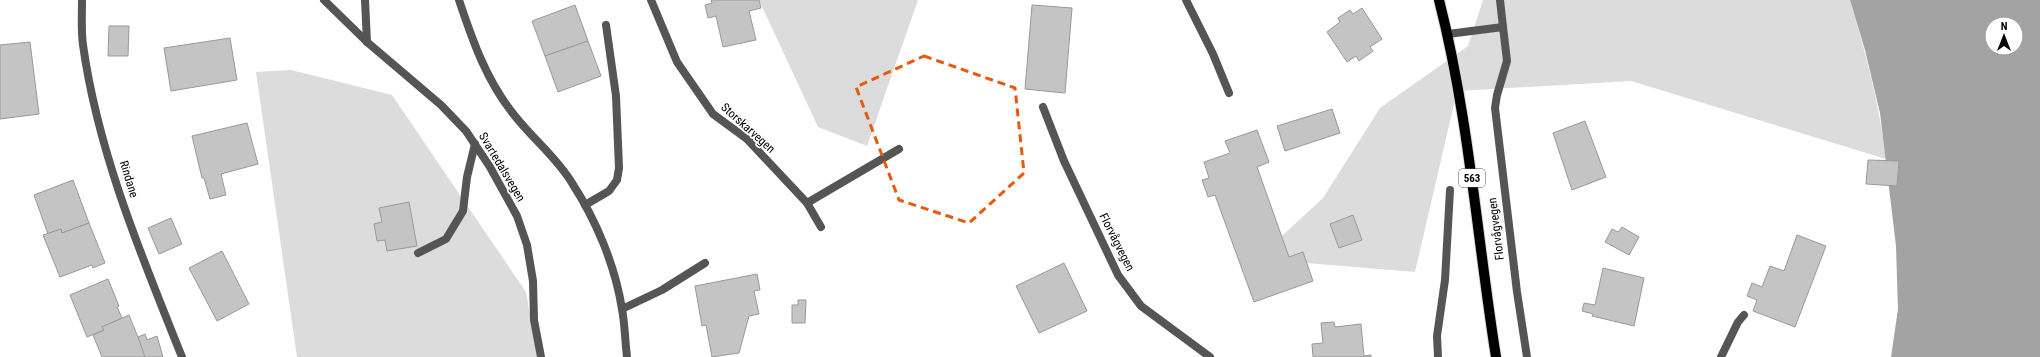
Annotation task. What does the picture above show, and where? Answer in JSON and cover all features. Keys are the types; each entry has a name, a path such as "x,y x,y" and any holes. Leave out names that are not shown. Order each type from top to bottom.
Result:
{"main road":[{"name":"Florvågvegen","path":"1439,0 1448,34 1465,125 1496,357"}],"street":[{"name":"Rindane","path":"82,0 83,44 96,107 114,172 150,274 182,357"},
{"name":"Svartedalsvegen","path":"324,0 366,42 441,105 466,131 490,167 517,216 527,246 533,281 534,320 541,357"},
{"path":"365,0 366,42"},
{"path":"459,0 482,63 493,86 515,116 572,182 585,205 608,255 622,309 627,357"},
{"name":"Storskarvegen","path":"651,0 677,62 713,114 747,139 807,203 821,226"},
{"path":"1186,0 1213,54 1229,93"},
{"name":"Florvågvegen","path":"1500,0 1507,60 1497,94 1495,108 1516,292 1527,357"},
{"path":"585,205 609,191 617,180 619,168 616,96 606,25"},
{"path":"1448,34 1503,27"},
{"name":"Florvågvegen","path":"1043,107 1064,162 1118,275 1141,306 1210,357"},
{"path":"418,253 446,239 463,212 467,176 474,144"},
{"path":"807,203 899,149"},
{"path":"1438,357 1437,336 1445,280 1450,190"},
{"path":"622,309 662,290 705,263"},
{"path":"1721,357 1738,322 1744,315"}],"highlighted area":[{"path":"924,56 1015,88 1024,173 969,223 899,200 856,87"}],"shaded area":[{"path":"759,0 918,0 867,146 818,127"},
{"path":"1483,0 1850,0 1880,118 1886,159 1631,81 1457,91 1415,272 1257,259 1323,198 1380,108 1468,46"},
{"path":"1850,0 2040,0 2040,357 1891,357 1898,309 1896,246 1880,113 1865,50"},
{"path":"291,70 392,95 526,292 537,357 297,357 256,72"}],"building":[{"path":"711,0 759,0 761,8 749,11 756,40 723,47 716,16 708,18 705,5 712,3"},
{"path":"575,5 588,41 545,56 532,21"},
{"path":"1032,5 1072,8 1065,93 1025,89"},
{"path":"1362,8 1382,39 1370,47 1373,51 1359,61 1356,56 1347,62 1327,32 1340,22 1338,18 1350,10 1353,14"},
{"path":"109,26 129,26 128,56 108,56"},
{"path":"230,38 237,80 171,91 164,48"},
{"path":"588,41 601,76 558,92 545,56"},
{"path":"30,42 39,114 0,119 0,45"},
{"path":"1332,109 1340,133 1285,151 1277,126"},
{"path":"1585,121 1606,177 1572,190 1553,133"},
{"path":"247,123 258,164 221,174 226,195 210,199 204,178 202,178 192,136"},
{"path":"1257,130 1269,162 1257,167 1289,257 1303,252 1313,281 1254,302 1215,195 1208,197 1202,180 1209,178 1204,162 1230,153 1225,141"},
{"path":"1868,160 1899,161 1897,186 1866,184"},
{"path":"73,180 89,223 62,233 61,229 48,234 34,195"},
{"path":"409,202 417,246 387,251 385,240 377,241 374,224 382,222 379,208"},
{"path":"1353,215 1362,240 1339,248 1330,224"},
{"path":"171,218 182,244 159,254 148,228"},
{"path":"89,223 105,263 93,268 92,265 60,277 43,235 61,229 62,233"},
{"path":"1622,227 1639,237 1629,255 1605,242 1612,229 1618,232"},
{"path":"1797,235 1826,246 1795,327 1753,311 1757,300 1747,296 1752,283 1762,287 1770,266 1784,271"},
{"path":"222,251 249,304 217,321 189,268"},
{"path":"1064,263 1087,311 1039,333 1016,286"},
{"path":"1603,268 1644,278 1634,326 1592,316 1593,314 1582,311 1584,303 1595,305"},
{"path":"757,274 760,290 754,291 759,314 749,316 739,353 712,357 706,325 702,326 695,286"},
{"path":"108,279 119,306 117,307 122,318 102,327 104,330 87,337 70,295"},
{"path":"798,300 806,300 805,323 792,323 792,305 798,305"},
{"path":"129,315 146,357 102,357 93,335 104,330 102,327"},
{"path":"1334,322 1335,327 1361,324 1364,356 1371,355 1371,357 1313,357 1312,344 1323,343 1321,323"},
{"path":"145,334 147,340 157,336 163,357 145,357 138,337"}]}
